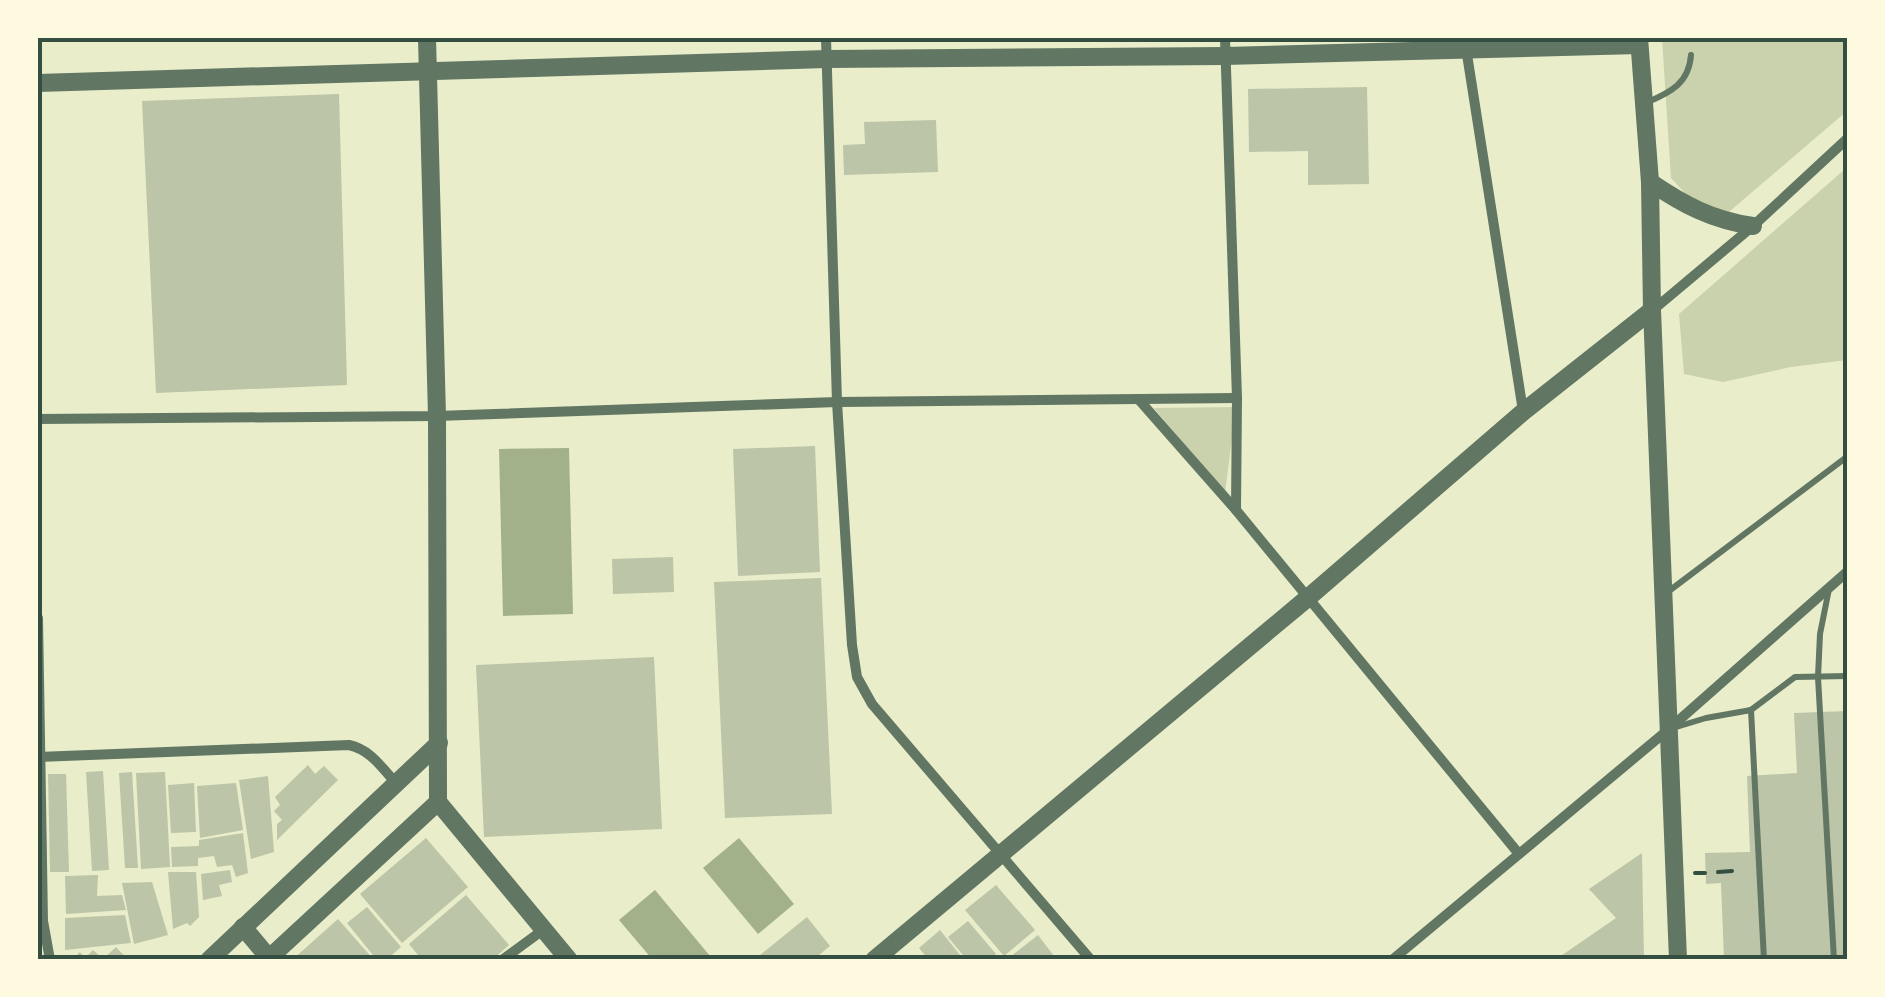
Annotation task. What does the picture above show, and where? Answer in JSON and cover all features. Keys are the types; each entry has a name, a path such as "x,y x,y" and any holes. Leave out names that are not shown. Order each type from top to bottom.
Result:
{"street":[{"path":"426,38 437,416 438,802 568,960"},
{"path":"826,38 838,402 852,646 858,677 872,704 1091,960"},
{"path":"38,82 1225,47 1466,48 1639,41 1650,182 1678,960"},
{"path":"1225,47 1237,398 1236,510"},
{"path":"1466,48 1523,412"},
{"path":"874,960 1310,596 1523,412 1752,226 1848,138"},
{"path":"1650,182 1696,211 1724,222 1752,226"},
{"path":"38,420 437,416 838,402 1237,398"},
{"path":"1140,401 1310,596 1519,854"},
{"path":"1392,960 1669,729 1848,571"},
{"path":"38,618 43,921 50,960"},
{"path":"208,960 439,743"},
{"path":"39,757 349,745 371,755 396,784"},
{"path":"243,927 268,959 438,802"},
{"path":"502,960 543,930"}],"lane":[{"path":"1642,105 1677,87 1688,68 1690,55"},
{"path":"1664,595 1848,456"},
{"path":"1829,588 1820,634 1818,676 1834,960"},
{"path":"1669,729 1752,710 1795,678 1848,676"},
{"path":"1752,710 1764,960"}],"path":[{"path":"1718,872 1732,872"}],"shaded area":[{"path":"1662,38 1847,38 1847,111 1723,217 1691,200 1671,178"},
{"path":"1848,170 1847,360 1723,382 1684,374 1679,314"},
{"path":"1236,407 1225,493 1154,408"},
{"path":"569,448 573,614 503,616 499,449"},
{"path":"739,838 794,904 758,934 703,868"},
{"path":"655,890 710,956 652,959 619,920"}],"building":[{"path":"1367,87 1369,184 1308,185 1308,151 1249,152 1248,89"},
{"path":"339,94 347,385 156,393 142,101"},
{"path":"936,120 938,172 844,175 843,145 865,144 864,122"},
{"path":"815,446 820,572 738,576 733,449"},
{"path":"673,557 674,592 613,594 612,559"},
{"path":"821,578 832,814 725,818 714,582"},
{"path":"654,657 662,829 484,837 476,665"},
{"path":"1848,711 1848,960 1724,960 1721,883 1706,884 1705,853 1750,852 1747,776 1797,773 1794,713"},
{"path":"308,765 315,774 324,766 338,780 277,840 277,824 282,820 274,811 280,805 275,797"},
{"path":"103,771 109,870 92,871 86,772"},
{"path":"132,772 138,868 125,868 119,773"},
{"path":"165,772 170,867 141,869 136,773"},
{"path":"48,774 66,774 69,872 50,872"},
{"path":"268,776 274,852 251,859 239,780"},
{"path":"194,783 196,832 171,833 168,785"},
{"path":"236,783 243,830 200,838 197,786"},
{"path":"243,833 248,873 236,877 232,865 217,867 214,856 198,858 198,866 172,867 171,847 199,846 199,840"},
{"path":"426,838 468,887 402,943 360,894"},
{"path":"1642,853 1644,960 1555,960 1616,918 1589,889"},
{"path":"230,870 232,882 219,885 222,896 203,900 201,874"},
{"path":"168,872 196,872 199,917 190,926 187,923 173,929"},
{"path":"98,875 97,896 122,895 126,910 66,914 65,876"},
{"path":"152,882 168,935 134,944 122,883"},
{"path":"996,885 1035,930 1004,956 965,910"},
{"path":"466,895 509,945 492,960 422,960 409,944"},
{"path":"367,907 401,947 386,960 377,960 347,923"},
{"path":"125,915 131,943 65,950 65,918"},
{"path":"807,917 830,946 813,960 754,960"},
{"path":"338,919 374,960 292,960"},
{"path":"968,921 996,954 989,960 967,960 948,937"},
{"path":"940,930 964,960 929,960 919,948"},
{"path":"1038,935 1057,960 1006,960"},
{"path":"116,947 128,960 72,960 80,952 85,958 93,950 103,959"}]}
